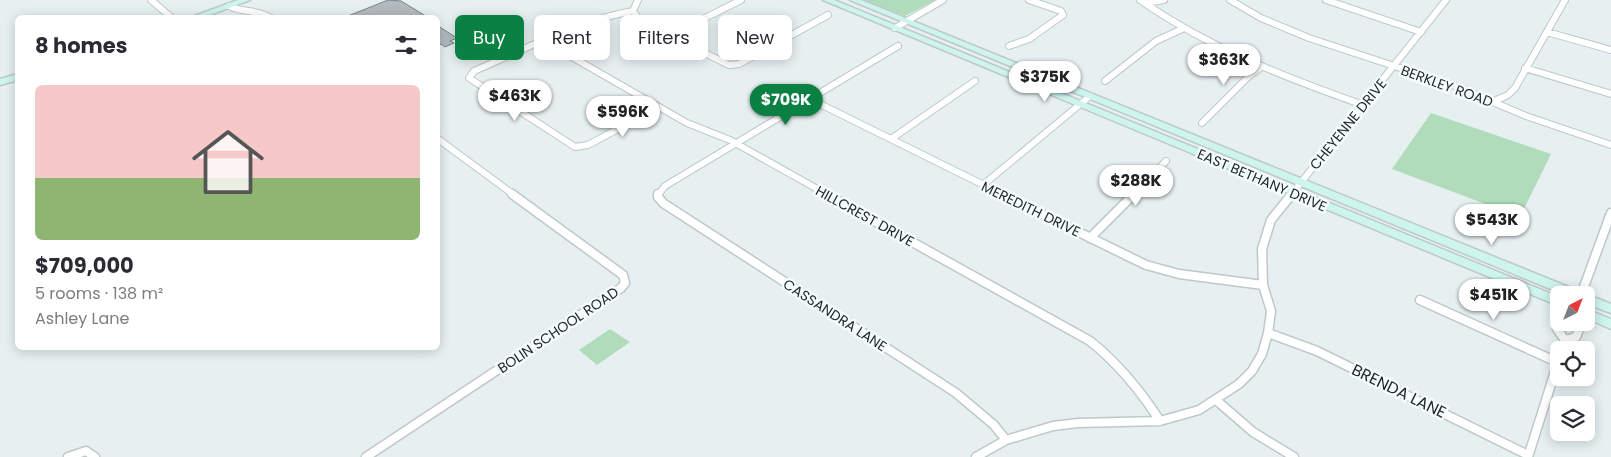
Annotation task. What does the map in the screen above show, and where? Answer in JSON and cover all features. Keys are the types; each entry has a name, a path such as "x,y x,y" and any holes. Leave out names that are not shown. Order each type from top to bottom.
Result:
{"main road":[{"path":"202,15 246,0"},
{"path":"230,5 252,0"},
{"name":"EAST BETHANY DRIVE","path":"827,0 1550,298"},
{"name":"EAST BETHANY DRIVE","path":"854,0 1557,286"},
{"path":"0,82 15,78"},
{"path":"1595,303 1611,309"},
{"path":"1595,317 1611,324"}],"street":[{"path":"152,0 169,15"},
{"path":"633,11 638,0"},
{"path":"708,16 741,0"},
{"path":"895,28 943,0"},
{"path":"1009,46 1030,39 1061,17 1062,12 1030,0"},
{"path":"1142,2 1164,0"},
{"name":"BERKLEY ROAD","path":"1230,0 1261,18 1292,32 1458,87 1526,116 1611,145"},
{"path":"1326,0 1421,32"},
{"name":"CHEYENNE DRIVE","path":"976,457 1006,440 1053,426 1078,423 1160,421 1198,410 1239,384 1252,371 1262,354 1268,333 1271,311 1263,286 1262,242 1271,220 1445,0"},
{"path":"1492,102 1508,95 1514,90 1566,0"},
{"path":"1142,2 1182,29 1227,53 1260,68 1363,105"},
{"path":"230,5 238,11 262,11 267,15"},
{"path":"633,11 636,15"},
{"path":"610,15 633,11"},
{"path":"708,56 722,63 736,65 828,15"},
{"path":"1105,81 1156,41 1182,29"},
{"path":"1547,32 1611,50"},
{"path":"534,45 474,71 469,76 471,81 570,144 579,148 588,145 659,107"},
{"path":"735,143 898,46"},
{"name":"HILLCREST DRIVE","path":"577,60 687,124 735,143 1090,342 1119,364 1135,382 1160,421"},
{"path":"1202,123 1248,77 1260,68"},
{"path":"1525,68 1611,94"},
{"path":"891,139 975,80"},
{"path":"983,185 1090,96"},
{"name":"MEREDITH DRIVE","path":"810,99 1129,258 1161,270 1187,276 1263,286"},
{"name":"BOLIN SCHOOL ROAD","path":"366,457 452,402 621,288 625,283 622,275 440,141"},
{"name":"CASSANDRA LANE","path":"735,143 660,189 658,197 663,203 956,393 994,425 1006,440"},
{"path":"1090,238 1166,161"},
{"path":"1583,286 1611,214"},
{"path":"1420,300 1550,357"},
{"path":"1559,331 1565,340 1576,336 1578,331"},
{"name":"BRENDA LANE","path":"1268,333 1317,351 1528,456"},
{"path":"1528,456 1550,386"},
{"path":"1216,400 1234,418 1250,430 1294,457"},
{"path":"68,457 86,450 96,457"}],"green space":[{"path":"861,0 936,0 905,16"},
{"path":"1431,113 1551,154 1520,217 1392,169"},
{"path":"610,329 630,342 597,365 579,350"}],"building":[{"path":"388,0 401,1 424,15 350,15"},
{"path":"440,27 455,37 455,39 450,41 454,43 445,47 440,45"}]}
